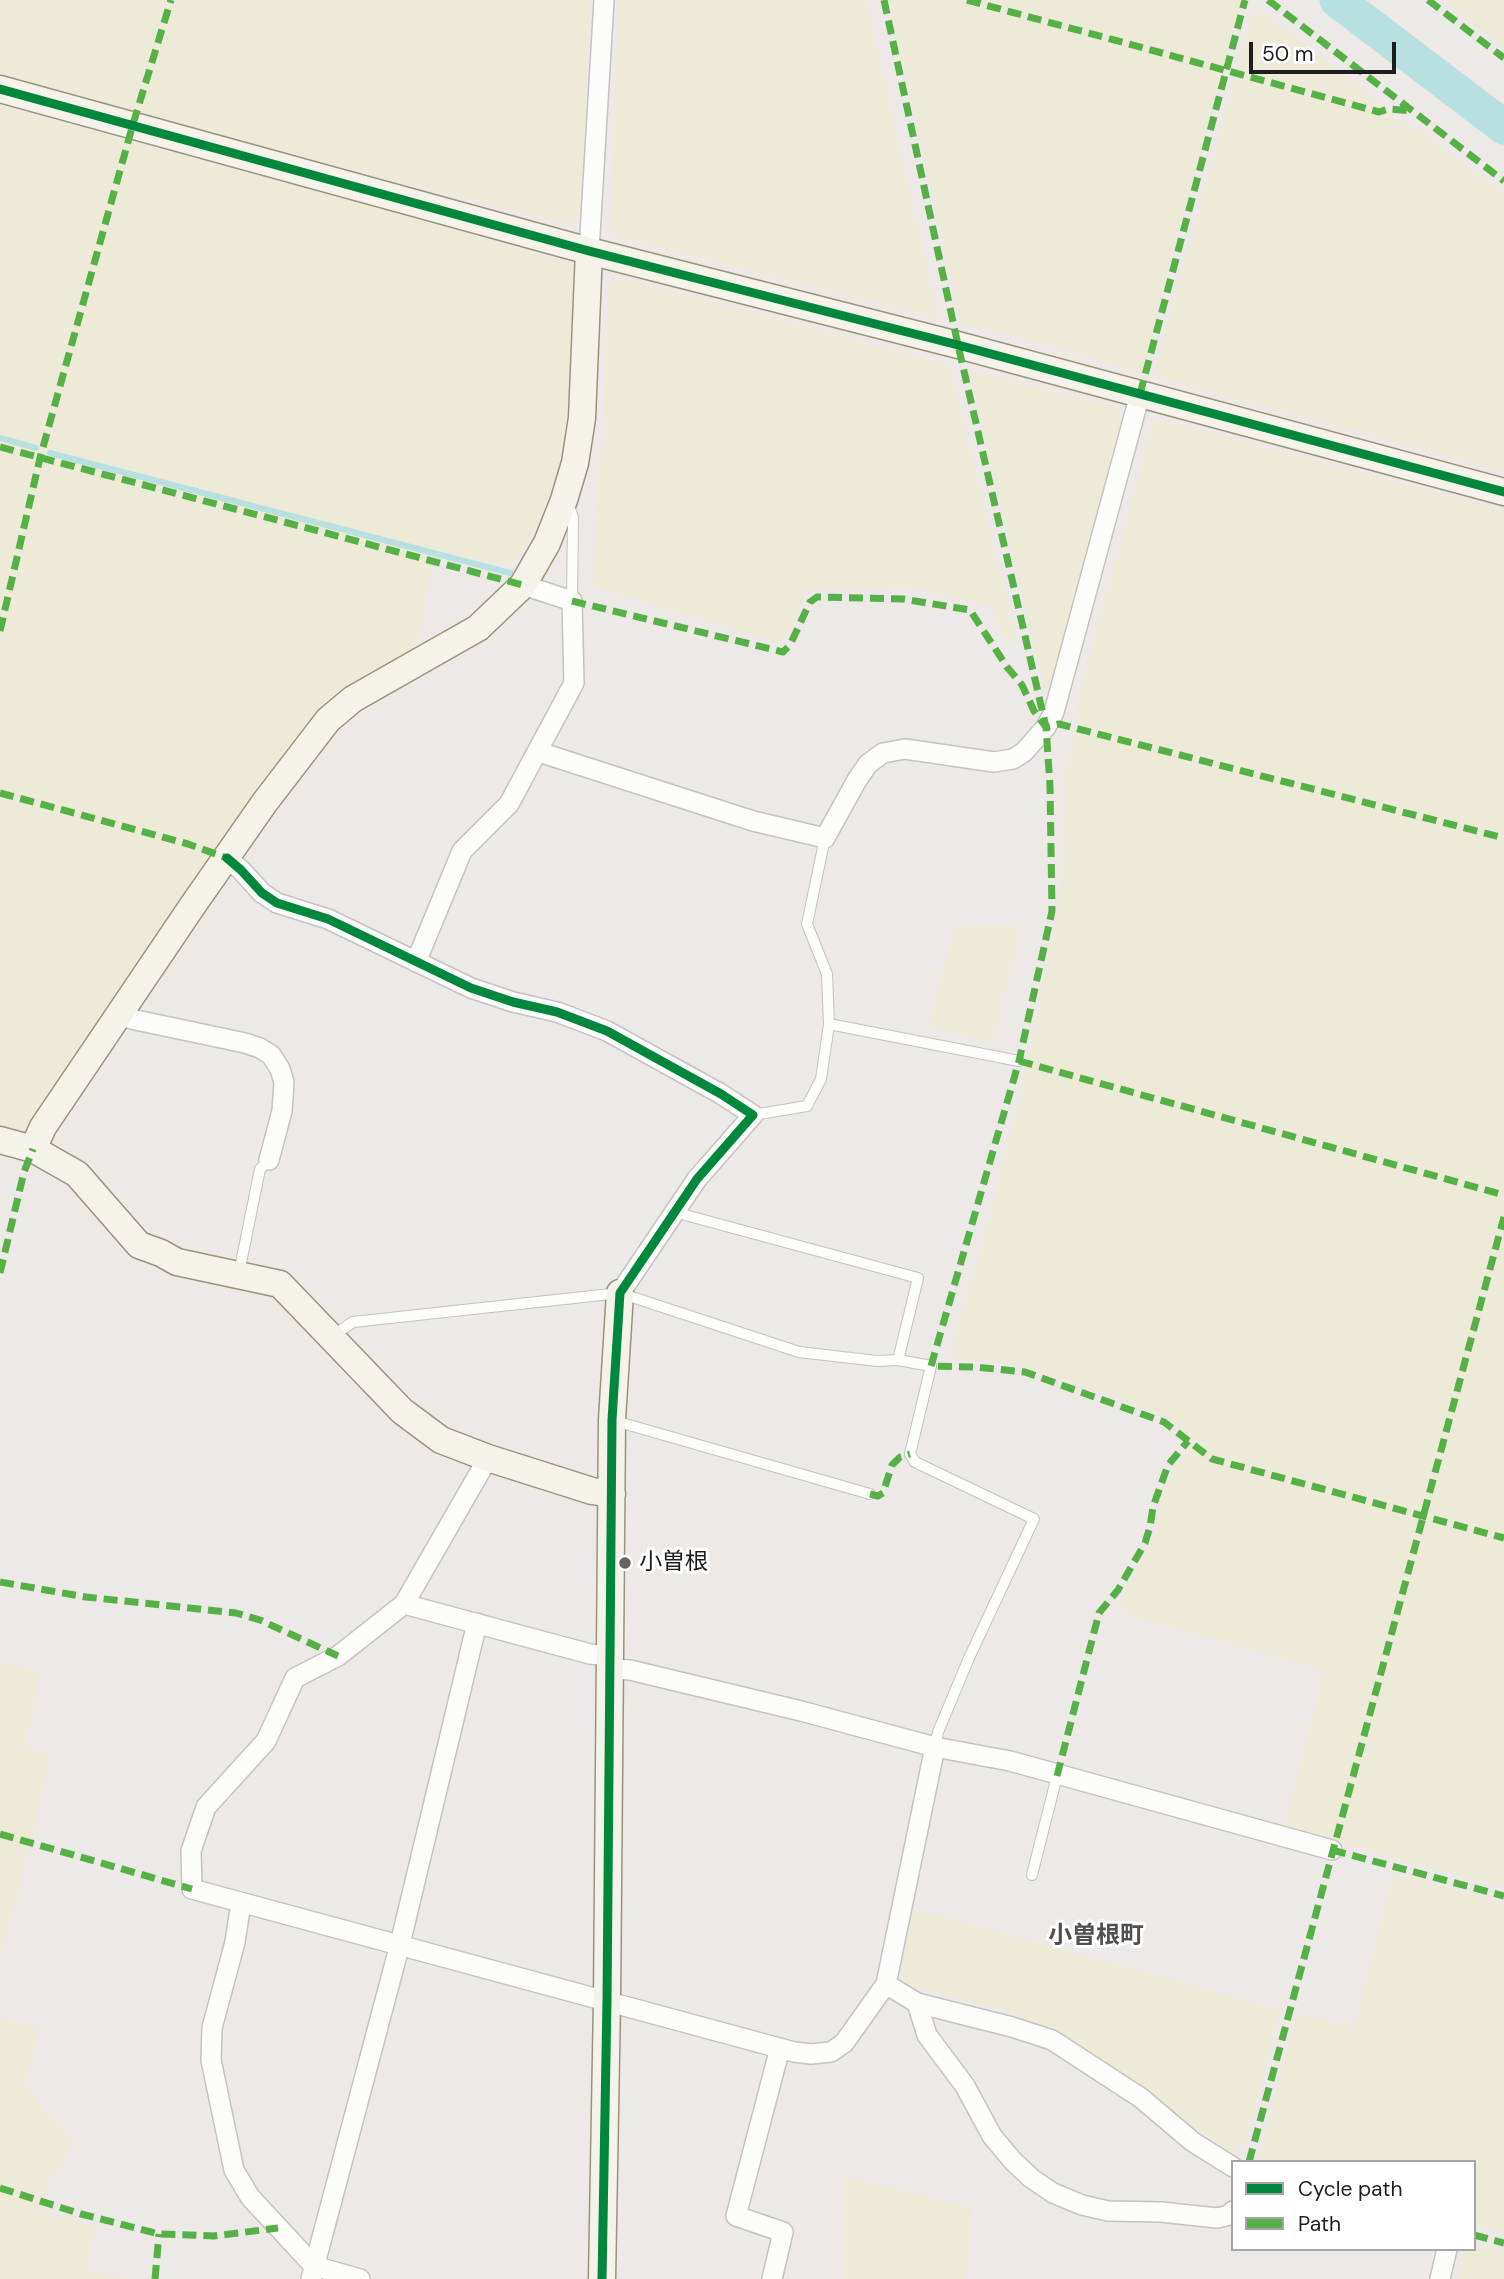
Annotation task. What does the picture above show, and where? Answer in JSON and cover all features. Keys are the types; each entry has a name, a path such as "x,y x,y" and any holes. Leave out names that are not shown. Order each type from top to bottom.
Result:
{"street":[{"path":"33,1149 43,1126 117,1016 265,802 328,720 353,699 478,628 523,585 547,543 575,463 582,418 604,0"},
{"path":"0,89 589,251 1504,492"},
{"path":"539,752 753,821 825,838 857,780 868,764 883,753 905,749 994,762 1013,759 1024,752 1046,727 1054,712 1140,394"},
{"path":"416,962 462,851 509,804 539,752 573,683 572,601 523,585"},
{"path":"227,858 242,870 262,893 277,903 328,919 471,988 556,1012 607,1031 721,1094 753,1115 697,1179 620,1293 612,1420 602,2279"},
{"path":"117,1016 245,1043 271,1055 284,1082 282,1111 269,1160"},
{"path":"0,1140 33,1149 77,1174 139,1245 177,1262 280,1284 402,1411 423,1429 442,1440 488,1458 592,1491 612,1494"},
{"path":"488,1458 404,1604 338,1656 295,1678 266,1741 206,1807 191,1851 192,1889 780,2048 811,2054 831,2052 844,2043 886,1984 935,1747"},
{"path":"404,1604 590,1654 630,1670 775,1704 935,1747 1010,1761 1332,1850"},
{"path":"313,2272 400,1944 477,1623"},
{"path":"241,1903 212,2028 211,2060 234,2170 250,2197 313,2272 360,2279"},
{"path":"886,1984 917,2003 1052,2040 1141,2098 1193,2142 1231,2165"},
{"path":"917,2003 927,2035 965,2087 992,2136 1031,2178 1053,2193 1082,2205 1108,2211 1161,2212 1217,2218 1231,2214"},
{"path":"772,2279 783,2232 736,2216 780,2048"},
{"path":"1440,2279 1447,2251"}],"lane":[{"path":"566,495 573,518 572,601"},
{"path":"753,1115 807,1105 821,1079 829,1024 827,974 807,925 825,838"},
{"path":"829,1024 1019,1061"},
{"path":"239,1274 260,1169 269,1160"},
{"path":"674,1212 918,1278 898,1360"},
{"path":"331,1337 353,1322 620,1293 799,1352 877,1361 898,1360 931,1366 909,1454 915,1462 1034,1519 969,1658 938,1732 935,1747"},
{"path":"612,1420 870,1494"},
{"path":"1032,1875 1057,1776"}],"shaded area":[{"path":"0,0 590,0 581,215 570,224 0,79"},
{"path":"619,0 865,0 938,318 619,236 610,226"},
{"path":"888,0 1241,0 1141,372 961,323"},
{"path":"1447,0 1504,0 1504,47 1456,10"},
{"path":"1264,13 1379,102 1398,122 1422,132 1504,194 1504,471 1154,376 1252,16"},
{"path":"0,106 404,215 569,264 575,276 562,450 552,492 522,552 509,564 477,561 439,549 430,575 420,632 412,647 398,663 335,699 300,735 214,855 31,1126 21,1132 0,1127"},
{"path":"624,279 950,366 1015,639 1006,639 992,607 912,587 806,590 790,632 777,642 593,586 599,461 607,429 604,411 608,285"},
{"path":"969,371 1116,408 1124,419 1052,688 1045,688"},
{"path":"1154,421 1163,421 1504,511 1504,1887 1284,1828 1325,1670 1128,1615 1120,1605 1126,1588 1143,1561 1156,1532 1159,1507 1173,1471 1196,1440 1164,1415 1020,1365 959,1358 951,1354 989,1222 1026,1073 1059,904 1067,796 1064,783 1080,719 1076,708"},
{"path":"973,925 1020,927 991,1042 929,1026 954,930"},
{"path":"0,1663 40,1673 24,1747 50,1755 28,1854 0,1957"},
{"path":"1398,1874 1504,1903 1504,2231 1476,2224 1476,2160 1259,2160 1297,2013 1354,2028 1393,1876"},
{"path":"914,1909 1280,2010 1245,2143 1230,2152 1070,2039 1003,2010 907,1984 901,1966"},
{"path":"0,2017 39,2029 24,2086 69,2137 69,2152 48,2181 42,2211 96,2227 85,2268 126,2279 0,2279"},
{"path":"846,2177 972,2208 968,2264 963,2279 846,2279"},
{"path":"1476,2245 1504,2252 1504,2279 1458,2279 1465,2251 1476,2251"}],"waterway":[{"path":"1337,0 1504,127"},
{"path":"0,438 36,448"},
{"path":"50,453 514,574"}],"marked path":[{"path":"0,631 40,458 133,124 171,0"},
{"path":"884,0 958,345 1046,727 1050,786 1052,911 1019,1061 931,1366 1025,1372 1164,1422 1212,1459 1504,1538"},
{"path":"967,0 1379,112 1389,109 1413,111"},
{"path":"1140,394 1245,0"},
{"path":"1268,0 1504,181"},
{"path":"1428,0 1504,58"},
{"path":"0,447 523,585"},
{"path":"572,601 783,652 790,645 810,602 817,597 903,599 970,610 1022,685 1034,711 1046,727 1059,724 1504,838"},
{"path":"0,793 188,844 227,858"},
{"path":"1019,1061 1504,1195"},
{"path":"0,1273 24,1172 33,1149"},
{"path":"1250,2160 1504,1217"},
{"path":"1057,1776 1099,1613 1118,1590 1145,1543 1153,1507 1168,1465 1188,1441"},
{"path":"870,1494 878,1496 883,1493 892,1465 900,1457 910,1454"},
{"path":"0,1582 86,1597 236,1613 260,1620 338,1656"},
{"path":"0,1834 192,1889"},
{"path":"1332,1850 1504,1896"},
{"path":"0,2188 81,2214 159,2234 214,2236 278,2228"},
{"path":"155,2279 159,2234"},
{"path":"1476,2236 1504,2243"}],"cycle path":[{"path":"0,89 589,251 958,345 1504,492"},
{"path":"227,858 262,893 277,903 328,919 471,988 513,1002 557,1012 607,1031 721,1094 753,1115 697,1179 620,1293 612,1420 602,2279"}],"place":[{"name":"小曽根","path":"625,1563"}],"district":[{"name":"小曽根町","path":"1096,1937"}]}
